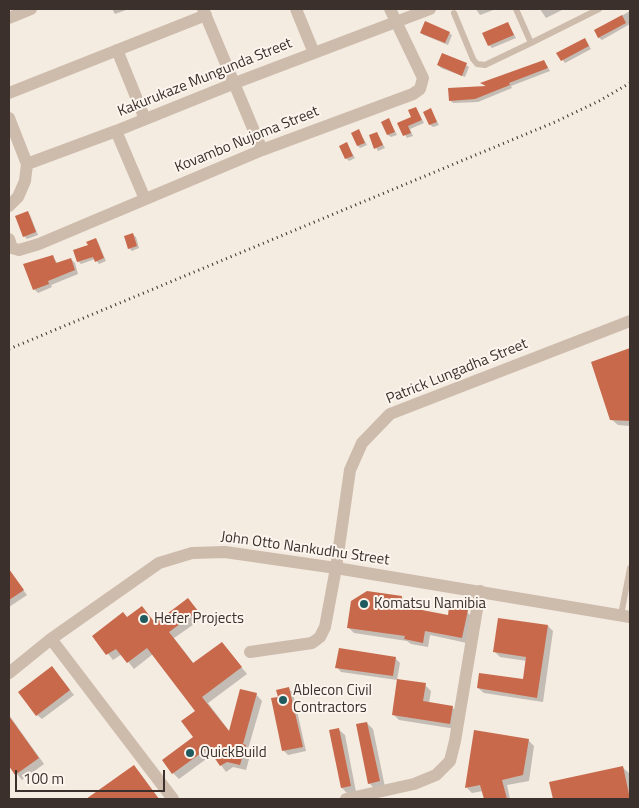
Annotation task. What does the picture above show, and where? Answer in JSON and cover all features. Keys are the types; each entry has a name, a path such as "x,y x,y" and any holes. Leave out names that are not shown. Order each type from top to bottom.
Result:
{"street":[{"path":"9,18 32,9"},
{"path":"296,9 314,53"},
{"name":"Kovambo Nujoma Street","path":"9,239 12,248 19,250 39,244 262,150 420,90 423,78 390,9"},
{"name":"Kakurukaze Mungunda Street","path":"27,164 430,9"},
{"path":"9,93 117,50 205,12 262,150"},
{"path":"117,50 145,119"},
{"path":"9,118 27,164 25,181 18,197 9,206"},
{"path":"116,131 144,199"},
{"name":"Patrick Lungadha Street","path":"250,652 312,643 320,637 326,627 350,470 362,443 390,414 630,321"},
{"name":"John Otto Nankudhu Street","path":"9,672 159,563 192,553 225,552 336,568 626,616"},
{"path":"346,799 414,784 436,775 450,760 455,741 480,591"},
{"path":"52,639 173,799"}],"lane":[{"path":"516,9 532,43"},
{"path":"454,13 473,59 477,64 485,65 599,9"},
{"path":"626,616 630,568"}],"building":[{"path":"622,15 626,23 598,38 594,30"},
{"path":"425,21 450,32 445,43 420,33"},
{"path":"508,22 514,35 488,46 482,33"},
{"path":"585,38 589,46 561,61 556,53"},
{"path":"442,53 467,63 462,76 437,65"},
{"path":"544,60 548,68 509,83 510,85 475,99 449,101 448,88 486,86 480,83"},
{"path":"416,107 422,120 408,126 411,133 403,136 397,123 411,117 408,110"},
{"path":"431,108 437,122 429,125 423,112"},
{"path":"389,118 395,132 387,135 381,122"},
{"path":"359,129 365,143 357,146 351,133"},
{"path":"377,132 383,145 374,149 369,135"},
{"path":"347,142 353,156 345,159 339,146"},
{"path":"28,211 36,232 23,237 15,216"},
{"path":"133,233 137,246 128,249 124,236"},
{"path":"96,238 104,258 95,262 93,257 77,262 73,250 88,245 86,242"},
{"path":"53,255 56,263 71,258 75,270 48,281 49,284 33,290 23,264"},
{"path":"630,348 630,421 610,420 591,362"},
{"path":"9,569 24,590 9,600"},
{"path":"367,591 402,596 401,606 448,615 449,607 468,610 462,638 425,631 423,643 404,639 405,636 347,628 351,601"},
{"path":"188,598 198,611 169,632 193,663 222,642 242,667 202,697 229,731 240,689 257,693 243,744 246,745 240,765 227,762 220,766 208,748 172,774 162,760 193,737 181,721 195,711 147,648 127,663 116,649 106,655 92,636 123,612 127,617 142,606 155,623"},
{"path":"498,618 548,625 537,698 477,688 479,673 523,679 526,657 493,652"},
{"path":"339,648 396,657 393,676 335,668"},
{"path":"52,666 70,690 36,716 18,692"},
{"path":"397,679 426,683 423,701 453,706 450,724 392,715"},
{"path":"289,687 303,747 282,751 271,698 278,697 276,690"},
{"path":"9,716 39,758 15,775 9,766"},
{"path":"367,722 380,781 368,784 356,724"},
{"path":"339,728 351,786 341,788 329,730"},
{"path":"474,730 529,739 523,775 502,780 507,799 484,799 480,785 465,788"},
{"path":"134,765 159,799 86,799"},
{"path":"623,766 630,799 553,799 549,782"}],"railway":[{"path":"9,349 555,122 599,101 630,83"}],"place":[{"name":"Komatsu Namibia","path":"364,604"},
{"name":"Hefer Projects","path":"144,619"},
{"name":"Ablecon Civil Contractors","path":"283,700"},
{"name":"QuickBuild","path":"190,753"}]}
